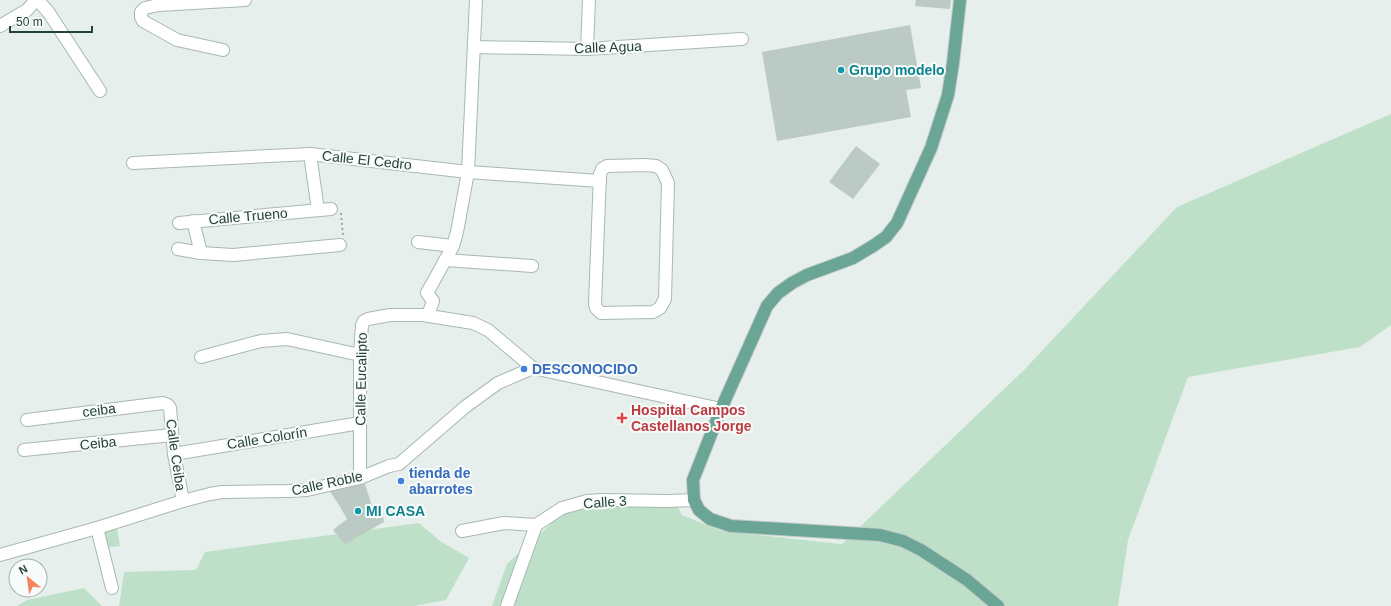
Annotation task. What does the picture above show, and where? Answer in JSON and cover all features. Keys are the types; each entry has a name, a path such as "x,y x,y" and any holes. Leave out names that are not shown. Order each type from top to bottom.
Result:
{"main road":[{"path":"960,0 948,95 931,148 897,223 886,237 874,246 852,258 807,275 792,283 778,293 767,306 721,409 693,480 694,500 699,510 710,519 731,526 880,535 903,541 921,550 967,580 998,606"}],"street":[{"path":"0,26 27,10 37,0 49,13 100,91"},
{"path":"223,50 177,40 144,21 140,17 141,12 145,8 158,2 245,0"},
{"path":"428,315 433,301 427,293 453,246 468,172 476,0"},
{"path":"587,49 589,0"},
{"name":"Calle Agua","path":"474,47 587,49 742,39"},
{"path":"310,154 318,210"},
{"name":"Calle El Cedro","path":"133,163 310,154 468,172 600,181"},
{"path":"607,166 656,166 662,170 666,176 668,183 665,299 660,308 653,312 601,313 596,308 600,181 602,169 607,166"},
{"name":"Calle Trueno","path":"179,223 331,209"},
{"path":"193,221 201,254"},
{"path":"418,242 453,246"},
{"path":"178,249 201,254 233,255 340,244"},
{"path":"445,260 532,266"},
{"name":"Calle Eucalipto","path":"360,478 360,355 362,325 364,321 390,315 428,315 473,323 488,330 533,368"},
{"path":"200,357 261,341 287,339 360,355"},
{"path":"533,368 721,409"},
{"name":"Calle Roble","path":"0,555 184,501 222,492 307,490 360,478 389,466 399,464 465,407 498,383 533,368"},
{"name":"ceiba","path":"27,420 163,403 168,405 170,408"},
{"name":"Calle Ceiba","path":"170,408 174,454 184,501"},
{"name":"Calle Colorín","path":"174,454 360,423"},
{"name":"Ceiba","path":"24,450 172,435"},
{"name":"Calle 3","path":"536,525 562,508 587,501 615,499 667,501 694,500"},
{"path":"462,531 504,523 536,525 508,606"},
{"path":"96,528 112,588"}],"path":[{"path":"331,209 341,210 344,240 340,244"}],"green space":[{"path":"1391,114 1391,325 1360,347 1188,377 1128,540 1118,606 492,606 507,564 569,507 673,497 682,515 721,531 842,544 1025,369 1177,207"},
{"path":"419,523 440,541 469,558 446,600 414,606 119,606 124,572 196,570 205,552"},
{"path":"116,524 120,546 103,548 98,529"},
{"path":"84,588 102,606 17,606 27,600 48,598 48,596"}],"building":[{"path":"916,0 951,0 950,9 915,6"},
{"name":"Grupo modelo","path":"910,25 921,88 906,90 911,117 777,141 762,52"},
{"path":"856,146 880,164 853,199 829,182"},
{"name":"MI CASA","path":"365,484 376,519 383,516 384,522 345,544 333,530 347,519 329,490"}],"place":[{"name":"Grupo modelo","path":"841,70"},
{"name":"DESCONOCIDO","path":"524,369"},
{"name":"Hospital Campos Castellanos Jorge","path":"622,418"},
{"name":"tienda de abarrotes","path":"401,481"},
{"name":"MI CASA","path":"358,511"}]}
